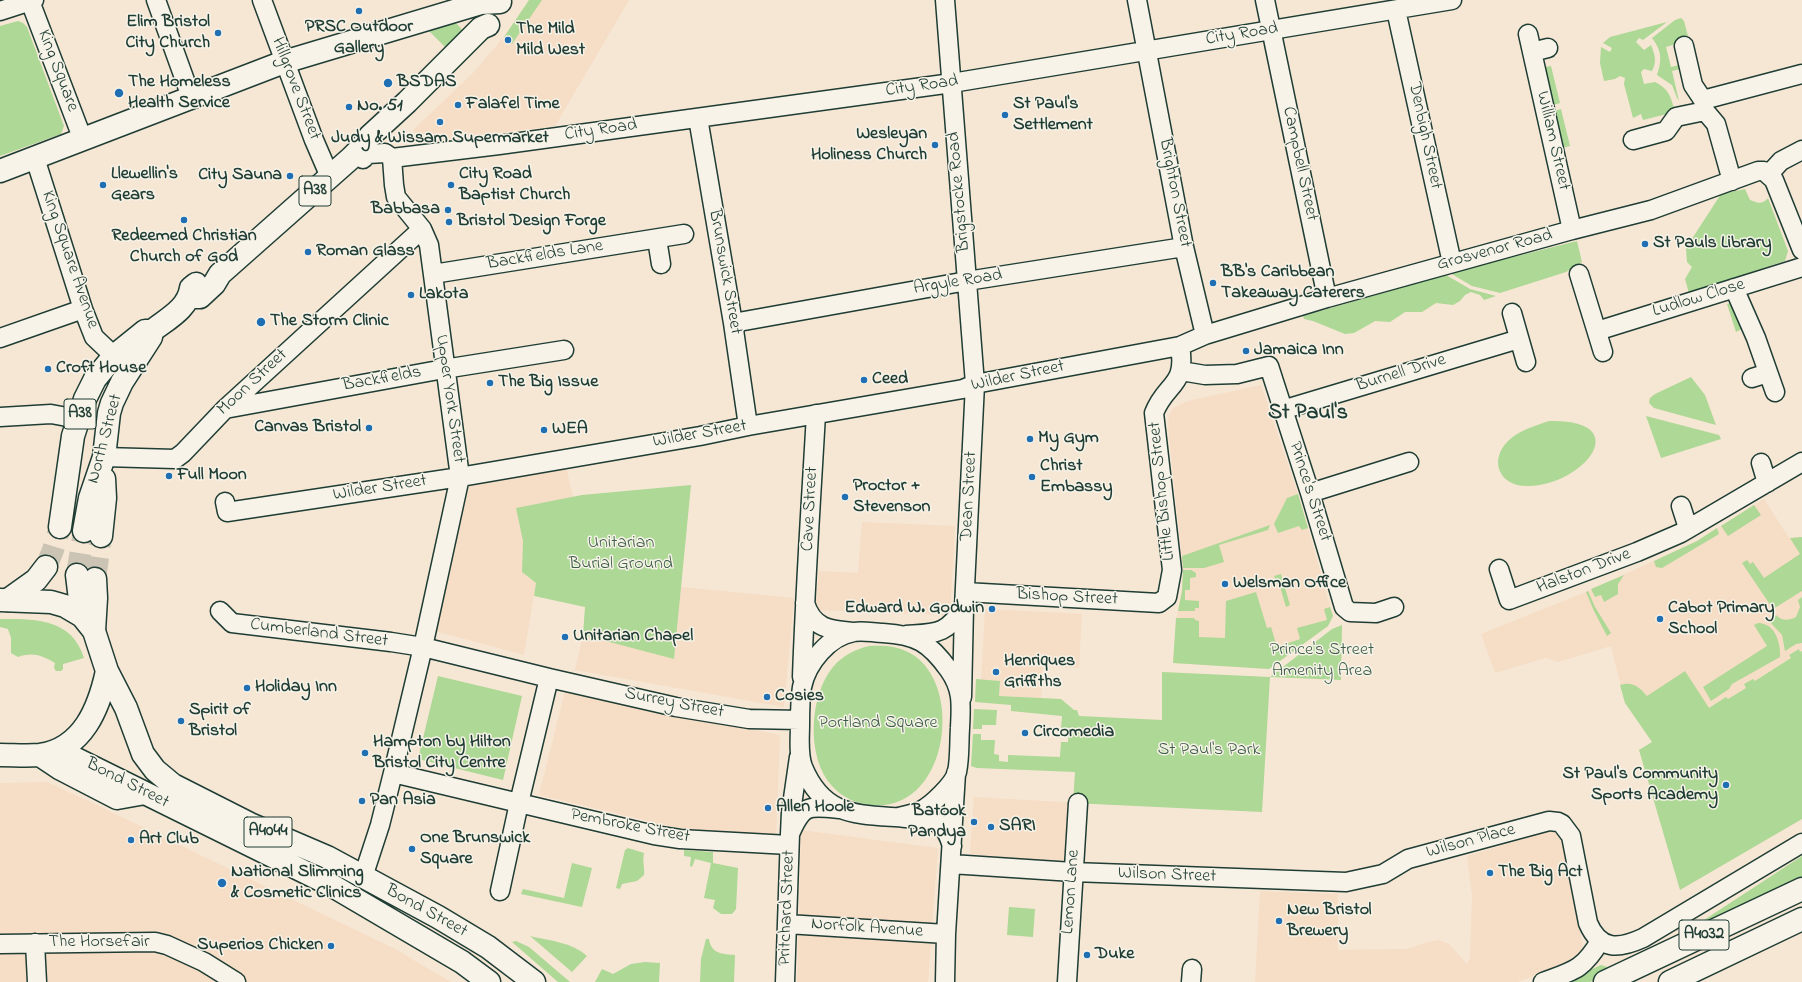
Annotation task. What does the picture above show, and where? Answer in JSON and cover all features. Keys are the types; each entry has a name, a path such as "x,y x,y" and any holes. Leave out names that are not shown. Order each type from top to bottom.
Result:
{"main road":[{"path":"0,171 284,62 491,1"},
{"name":"A38","path":"330,177 415,112 445,84 479,46 487,32 491,1"},
{"name":"North Street","path":"60,527 73,436 85,398 95,379 114,356 145,331 152,331 186,302 200,297 214,284 220,274 330,177"},
{"name":"North Street","path":"92,533 90,498 104,457 109,413 122,382 152,337 152,331"},
{"path":"4,600 36,580 46,567"},
{"path":"4,600 52,602 66,606 88,624 96,598 86,577"},
{"name":"Bond Street","path":"88,624 107,671 126,708 143,754 155,770 174,785 250,824 327,857 438,917 477,940 534,982"},
{"path":"0,755 49,752 78,736 91,720 98,705 107,671"},
{"name":"Bond Street","path":"49,752 60,769 117,798 145,793 331,885 462,962 489,982"},
{"name":"A4032","path":"1605,982 1802,889"},
{"name":"A4032","path":"1670,982 1802,919"}],"street":[{"path":"156,0 191,97"},
{"name":"Hillgrove Street","path":"262,0 284,62 330,177"},
{"name":"Brigstocke Road","path":"945,0 975,384"},
{"name":"Campbell Street","path":"1265,0 1326,298"},
{"name":"City Road","path":"358,155 385,153 391,158 499,145 952,83 1452,0"},
{"path":"0,11 32,1"},
{"name":"King Square","path":"32,1 83,140"},
{"name":"Brighton Street","path":"1137,1 1145,50 1184,247 1205,335"},
{"name":"Denbigh Street","path":"1396,10 1452,263"},
{"name":"William Street","path":"1528,34 1540,50 1572,230"},
{"path":"1684,46 1694,85 1704,106 1716,124 1732,181"},
{"path":"1633,140 1666,131 1676,117 1704,106 1802,74"},
{"name":"Brunswick Street","path":"698,118 733,323 748,426"},
{"path":"1802,150 1785,158 1769,174 1774,180 1802,250"},
{"name":"King Square Avenue","path":"35,158 83,308 94,337 114,356"},
{"name":"Upper York Street","path":"363,877 380,825 393,773 423,648 460,477 444,369 429,245 422,229 396,197 391,158"},
{"name":"Grosvenor Road","path":"1180,346 1205,335 1326,298 1572,230 1651,210 1758,171 1764,171 1769,174"},
{"name":"Moon Street","path":"104,457 175,459 225,409 422,229"},
{"name":"Backfields Lane","path":"433,274 684,234"},
{"path":"657,239 661,264"},
{"name":"Argyle Road","path":"733,323 967,281 1184,247"},
{"name":"Ludlow Close","path":"1597,331 1802,267"},
{"path":"1579,274 1603,352"},
{"path":"1734,288 1756,338 1760,376 1775,392"},
{"path":"0,338 83,308"},
{"path":"1512,314 1526,362"},
{"name":"Burnell Drive","path":"1282,410 1519,339"},
{"name":"Backfields","path":"225,409 444,369 539,345 564,350"},
{"path":"1180,346 1182,358 1181,371"},
{"name":"Wilder Street","path":"225,502 227,512 460,477 963,389 975,384 1180,346"},
{"name":"Prince's Street","path":"1181,371 1205,375 1237,374 1268,366 1310,493 1346,610 1376,613 1394,607"},
{"name":"Little Bishop Street","path":"1167,597 1172,570 1154,413 1159,401 1179,378 1181,371"},
{"name":"Dean Street","path":"964,600 975,384"},
{"path":"0,417 51,414 78,419"},
{"name":"Cave Street","path":"804,603 811,515 816,414"},
{"path":"1310,493 1409,462"},
{"name":"Halston Drive","path":"1499,569 1509,600 1637,552 1688,528 1802,462"},
{"path":"1760,463 1767,483"},
{"path":"1681,506 1688,528"},
{"name":"Bishop Street","path":"964,600 1159,603 1167,597"},
{"path":"804,603 808,614 815,622 825,628 854,632 906,635 944,630 955,621 964,600"},
{"path":"945,982 946,934 962,696 964,600"},
{"path":"790,839 791,812 800,752 804,603"},
{"name":"Cumberland Street","path":"220,611 232,623 391,642 423,648 549,678"},
{"path":"802,687 807,673 821,651 831,643 854,632"},
{"path":"906,635 926,644 939,656 952,674 962,696"},
{"path":"500,891 519,803 549,678"},
{"name":"Surrey Street","path":"549,678 676,707 750,719 800,720"},
{"path":"800,752 802,764 816,790 824,800 840,809 855,814 930,820 938,823 949,837 952,855"},
{"name":"Pembroke Street","path":"393,773 654,835 680,839 790,839"},
{"path":"899,817 920,811 932,803 950,784 956,773"},
{"name":"Lemon Lane","path":"1067,982 1078,803"},
{"path":"790,839 796,820 806,809 813,807 840,809"},
{"name":"Wilson Place","path":"1383,874 1401,863 1416,857 1549,821 1562,824 1571,836 1588,923 1592,933 1600,941"},
{"name":"Pritchard Street","path":"785,982 790,839"},
{"path":"1543,982 1580,968 1592,955 1600,941 1611,946 1620,946 1643,938 1802,843"},
{"name":"Wilson Street","path":"952,855 1074,872 1346,882 1383,874"},
{"name":"Norfolk Avenue","path":"787,924 946,934"},
{"name":"The Horsefair","path":"0,944 155,942 167,945 204,962 236,982"},
{"path":"35,943 37,982"}],"shaded area":[{"path":"529,0 629,0 555,126 423,142 413,130 472,74 504,37"},
{"path":"1261,385 1298,494 1333,616 1328,626 1269,669 1173,663 1176,621 1182,591 1183,570 1168,426 1169,415 1173,408 1188,401"},
{"path":"566,467 573,497 516,508 523,541 522,572 536,583 524,655 435,631 469,486"},
{"name":"Cabot Primary School","path":"1764,499 1789,538 1802,537 1802,651 1801,652 1799,649 1789,655 1791,658 1755,682 1744,685 1746,688 1728,699 1726,697 1709,708 1625,703 1611,646 1558,662 1545,658 1495,673 1481,634 1586,592 1697,541"},
{"path":"862,522 955,526 950,615 815,610 819,571 858,573"},
{"path":"681,587 794,598 784,707 575,670 583,635 674,658"},
{"path":"985,609 1082,614 1079,668 1043,666 1041,698 999,696 1000,681 981,680"},
{"path":"565,691 780,735 776,838 674,827 539,795"},
{"path":"47,782 395,949 451,982 0,982 0,783"},
{"path":"974,797 1080,803 1076,863 970,854"},
{"path":"1563,827 1584,956 1518,982 1255,982 1260,891 1338,894 1338,950 1407,949 1439,940 1449,944 1467,964 1470,958 1472,895 1467,856"},
{"path":"801,830 938,848 928,982 797,982"}],"green space":[{"path":"529,0 542,0 512,44 504,37"},
{"path":"1681,18 1684,21 1689,40 1666,47 1671,67 1683,64 1684,68 1672,71 1679,101 1672,85 1657,75 1660,65 1660,56 1658,47 1652,38 1675,20"},
{"path":"18,21 27,27 64,126 61,134 0,156 0,26"},
{"path":"1667,22 1643,40 1639,38 1636,42 1644,50 1651,45 1654,55 1655,64 1652,71 1644,69 1641,72 1644,84 1655,82 1660,85 1671,98 1675,112 1643,120 1641,114 1633,118 1624,84 1625,78 1620,76 1615,79 1604,81 1600,63 1601,47 1610,52 1612,48 1603,43 1610,37"},
{"path":"449,23 456,23 466,34 450,52 429,31"},
{"path":"1551,66 1560,103 1553,105 1544,67"},
{"path":"1561,109 1570,146 1562,148 1554,111"},
{"path":"1745,189 1750,200 1755,202 1764,202 1768,198 1788,251 1785,261 1689,293 1685,279 1692,267 1687,262 1686,248 1721,194"},
{"path":"1577,241 1582,262 1566,272 1500,293 1472,286 1450,273"},
{"path":"1446,275 1470,289 1496,296 1484,300 1480,295 1471,292 1453,305 1436,303 1422,312 1405,312 1390,322 1375,321 1354,333 1345,334 1313,321 1304,319 1303,316"},
{"path":"1734,302 1744,328 1736,332 1727,304"},
{"path":"1691,377 1705,395 1716,425 1654,408 1649,403 1650,398 1655,394"},
{"path":"1646,416 1719,435 1721,439 1661,458"},
{"path":"1549,421 1575,423 1590,430 1596,440 1592,452 1583,464 1568,475 1549,483 1528,486 1510,482 1500,471 1498,464 1502,449 1512,437 1517,434"},
{"name":"Unitarian Burial Ground","path":"691,485 674,659 583,635 585,607 534,596 536,583 522,572 523,541 516,508 582,495"},
{"path":"1298,494 1308,528 1302,530 1299,526 1278,533 1274,524 1287,498"},
{"path":"1754,505 1761,515 1728,536 1721,526"},
{"path":"1270,525 1268,530 1219,545 1224,562 1204,568 1183,568 1182,556"},
{"path":"1717,528 1719,534 1662,568 1656,567 1654,561 1697,541"},
{"path":"1802,537 1802,591 1773,609 1742,563 1747,560 1750,564 1753,562 1764,578 1800,554 1790,538"},
{"path":"1183,570 1191,570 1196,573 1196,577 1190,578 1190,590 1185,590 1185,600 1199,601 1199,608 1195,608 1195,611 1178,611 1182,591"},
{"path":"1281,574 1290,605 1286,607 1279,583 1277,584 1274,576"},
{"path":"1624,575 1618,584 1618,594 1604,602 1601,595 1595,597 1591,589"},
{"path":"1588,591 1595,607 1611,633 1607,636 1594,611 1586,592"},
{"path":"1256,592 1267,628 1271,627 1277,647 1300,639 1297,628 1327,620 1324,609 1330,607 1333,616 1328,626 1269,669 1173,663 1176,618 1194,618 1195,620 1199,621 1199,637 1225,638 1226,601"},
{"path":"1802,597 1802,643 1796,644 1785,651 1782,635 1768,620 1776,615 1785,620 1796,617 1800,607 1798,600"},
{"path":"0,619 26,619 61,628 71,635 84,658 63,664 63,669 61,671 56,671 54,668 55,663 41,656 28,655 18,657 11,653 11,638 8,629 0,627"},
{"path":"1758,623 1769,626 1773,630 1778,640 1780,657 1732,684 1729,689 1711,701 1703,687 1767,646 1754,625"},
{"name":"Prince's Street Amenity Area","path":"1342,625 1341,680 1270,677 1332,629"},
{"name":"Portland Square","path":"869,646 890,646 900,649 910,653 927,668 938,690 942,716 940,743 932,768 918,788 898,802 872,805 850,800 832,786 824,774 818,760 814,727 815,710 819,694 825,679 833,667 850,654"},
{"name":"St Paul's Community Sports Academy","path":"1799,649 1800,652 1802,651 1802,819 1680,890 1639,750 1652,742 1625,703 1620,685 1632,684 1647,696 1685,671 1709,708 1726,697 1728,699 1746,688 1744,684 1753,679 1755,681 1791,658 1789,655"},
{"name":"St Paul's Park","path":"1162,672 1270,677 1262,812 1073,803 1075,772 977,768 971,766 973,734 981,734 981,740 995,740 994,754 999,755 999,761 1008,762 1008,755 1060,757 1061,742 1068,742 1069,730 1061,729 1062,716 1011,711 1011,705 975,702 976,679 1000,681 999,696 1061,699 1074,710 1077,710 1079,716 1162,720"},
{"path":"438,676 522,696 503,780 418,759"},
{"path":"974,709 997,710 996,725 982,725 982,729 973,729"},
{"path":"628,848 644,853 644,875 637,881 622,884 620,889 616,888 625,850"},
{"path":"684,850 713,852 713,863 738,868 736,909 732,914 721,914 713,908 715,900 704,898 711,863 695,859 692,867 690,866 691,857 684,856"},
{"path":"1802,856 1802,882 1590,982 1563,982 1601,965 1614,969 1681,935"},
{"path":"572,863 592,868 582,907 521,894 523,889 564,898"},
{"path":"1009,907 1035,909 1033,937 1007,935"},
{"path":"530,936 568,945 581,951 587,956 572,972"},
{"path":"706,939 709,939 712,948 718,952 735,955 734,982 700,982 701,959"},
{"path":"516,941 529,947 570,982 558,982 512,942"},
{"path":"645,962 660,963 659,982 595,982 602,969 613,974 631,964"}],"tunnel":[{"path":"46,567 60,527"},
{"path":"77,575 84,531"},
{"path":"95,579 101,536"}],"place":[{"name":"PRSC Outdoor Gallery","path":"359,11"},
{"name":"Elim Bristol City Church","path":"218,33"},
{"name":"The Mild Mild West","path":"508,40"},
{"name":"BSDAS","path":"388,83"},
{"name":"The Homeless Health Service","path":"119,93"},
{"name":"Falafel Time","path":"458,105"},
{"name":"No. 51","path":"349,107"},
{"name":"St Paul's Settlement","path":"1005,115"},
{"name":"Judy & Wissam Supermarket","path":"440,122"},
{"name":"Wesleyan Holiness Church","path":"935,145"},
{"name":"City Sauna","path":"290,176"},
{"name":"Llewellin's Gears","path":"103,185"},
{"name":"City Road Baptist Church","path":"451,185"},
{"name":"Babbasa","path":"448,210"},
{"name":"Redeemed Christian Church of God","path":"184,220"},
{"name":"Bristol Design Forge","path":"449,222"},
{"name":"St Pauls Library","path":"1645,244"},
{"name":"Roman Glass","path":"308,252"},
{"name":"BB's Caribbean Takeaway Caterers","path":"1213,283"},
{"name":"Lakota","path":"411,295"},
{"name":"The Storm Clinic","path":"261,322"},
{"name":"Jamaica Inn","path":"1246,351"},
{"name":"Croft House","path":"48,369"},
{"name":"Ceed","path":"864,380"},
{"name":"The Big Issue","path":"490,383"},
{"name":"Canvas Bristol","path":"369,428"},
{"name":"WEA","path":"544,430"},
{"name":"My Gym","path":"1030,439"},
{"name":"Full Moon","path":"169,476"},
{"name":"Christ Embassy","path":"1032,477"},
{"name":"Proctor + Stevenson","path":"845,497"},
{"name":"Welsman Office","path":"1225,584"},
{"name":"Edward W. Godwin","path":"992,609"},
{"name":"Cabot Primary School","path":"1660,619"},
{"name":"Unitarian Chapel","path":"565,637"},
{"name":"Henriques Griffiths","path":"996,672"},
{"name":"Holiday Inn","path":"247,688"},
{"name":"Cosies","path":"767,697"},
{"name":"Spirit of Bristol","path":"181,721"},
{"name":"Circomedia","path":"1025,733"},
{"name":"Hampton by Hilton Bristol City Centre","path":"365,753"},
{"name":"St Paul's Community Sports Academy","path":"1726,785"},
{"name":"Pan Asia","path":"362,801"},
{"name":"Allen Hoole","path":"768,808"},
{"name":"Batook Pandya","path":"974,822"},
{"name":"SARI","path":"991,827"},
{"name":"Art Club","path":"131,840"},
{"name":"One Brunswick Square","path":"412,849"},
{"name":"The Big Act","path":"1490,873"},
{"name":"National Slimming & Cosmetic Clinics","path":"222,883"},
{"name":"New Bristol Brewery","path":"1279,921"},
{"name":"Superios Chicken","path":"331,946"},
{"name":"Duke","path":"1087,955"}],"district":[{"name":"St Paul's","path":"1308,414"}]}
